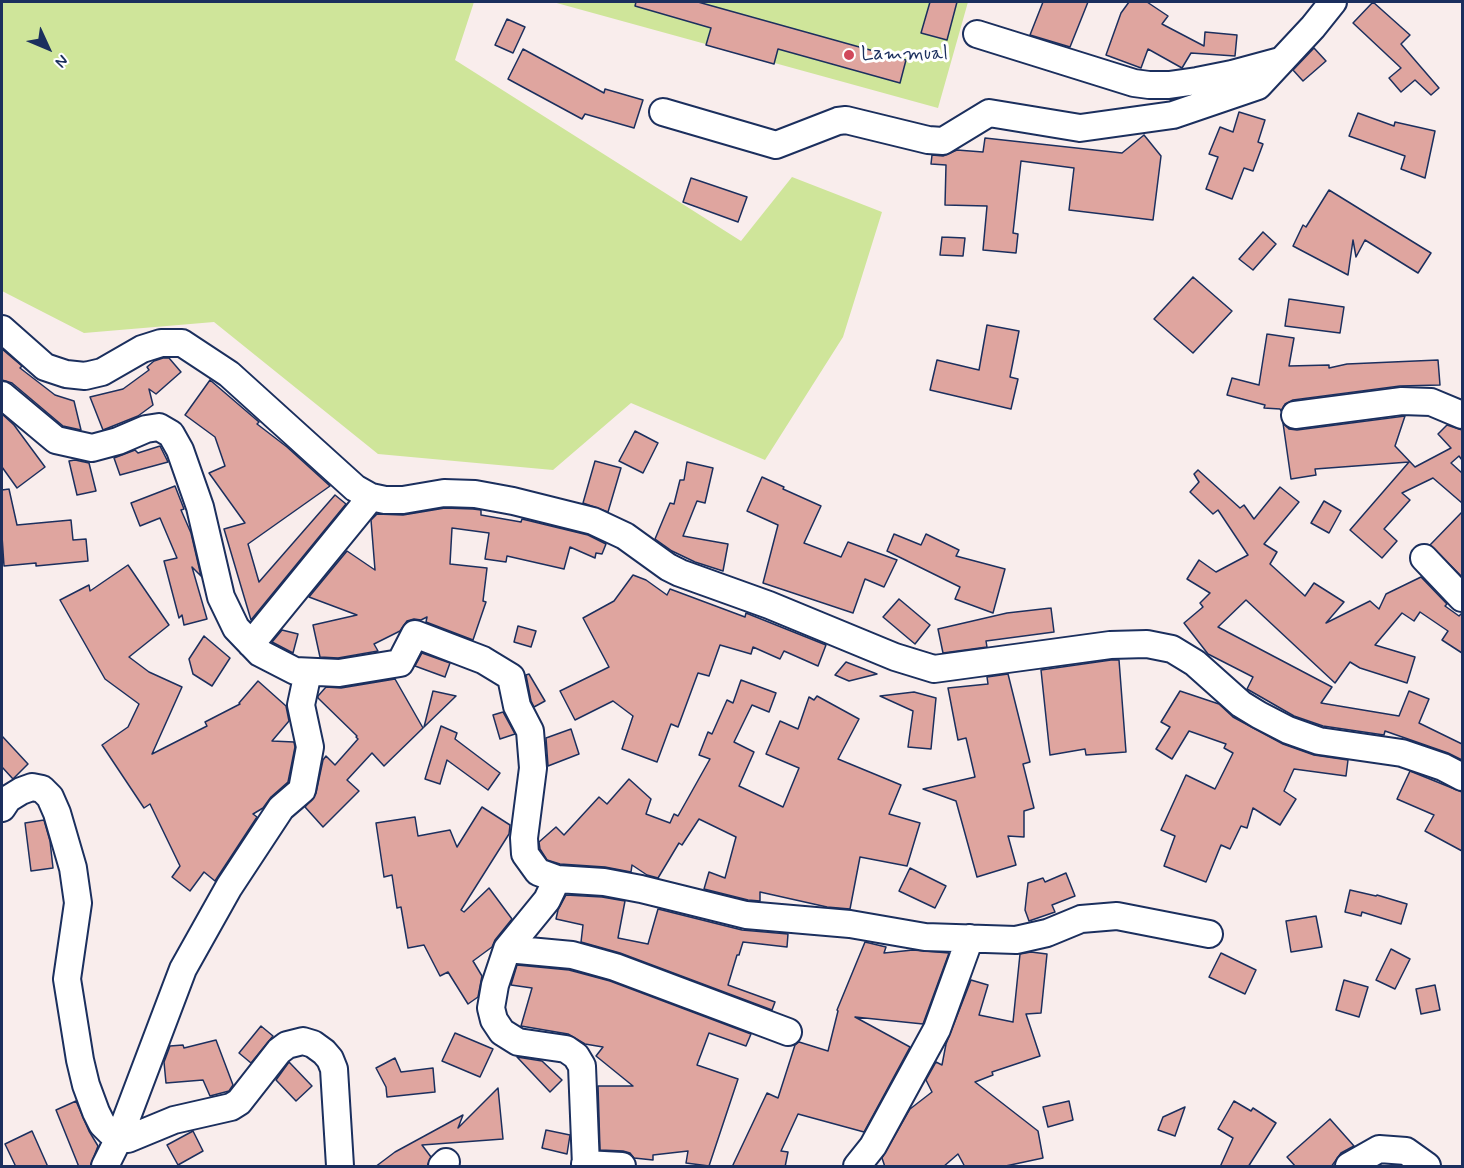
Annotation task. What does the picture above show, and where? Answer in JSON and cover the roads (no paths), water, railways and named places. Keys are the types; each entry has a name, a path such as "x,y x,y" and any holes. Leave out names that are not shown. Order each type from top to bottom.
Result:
{"street":[{"path":"663,112 770,145 782,143 828,124 846,120 928,140 943,141 989,112 1080,128 1173,115 1250,90 1264,81 1333,2"},
{"path":"977,34 1134,83 1149,85 1197,81 1281,61"},
{"path":"2,329 45,366 66,374 85,376 102,372 142,349 161,343 182,343 229,374 355,488 371,497 404,500 444,493 475,494 593,521 625,536 680,573 769,605 895,657 934,669 1110,645 1147,644 1172,649 1195,663 1241,704 1288,730 1319,741 1402,753 1443,766 1462,777"},
{"path":"2,396 56,440 92,448 118,441 146,429 159,427 171,434 180,450 200,507 221,597 236,628 260,653 295,671 339,673 400,663 415,634 483,660 511,677 517,706 530,731 533,768 524,838 525,854 538,872 557,879 604,882 632,887 746,915 850,924 925,937 1016,940 1047,933 1081,919 1117,916 1209,934"},
{"path":"1295,415 1402,401 1431,402 1462,415"},
{"path":"251,644 371,497"},
{"path":"1424,558 1462,598"},
{"path":"105,1167 119,1138 183,969 229,887 280,808 302,790 310,747 301,705 308,672"},
{"path":"2,808 8,799 32,787 42,789 50,797 57,813 73,868 78,903 68,979 80,1060 86,1085 102,1124 119,1138 128,1139 174,1120 231,1107 239,1102 279,1051 288,1045 303,1041 313,1044 324,1052 334,1069 340,1167"},
{"path":"557,879 547,900 507,948 495,985 491,1008 494,1020 502,1032 518,1042 566,1049 576,1056 582,1066 586,1165 622,1167"},
{"path":"857,1167 873,1146 937,1029 970,938"},
{"path":"507,948 572,955 615,967 788,1032"},
{"path":"1349,1167 1379,1149 1406,1151 1427,1167"}],"place":[{"name":"Lammual","path":"849,55"}]}
